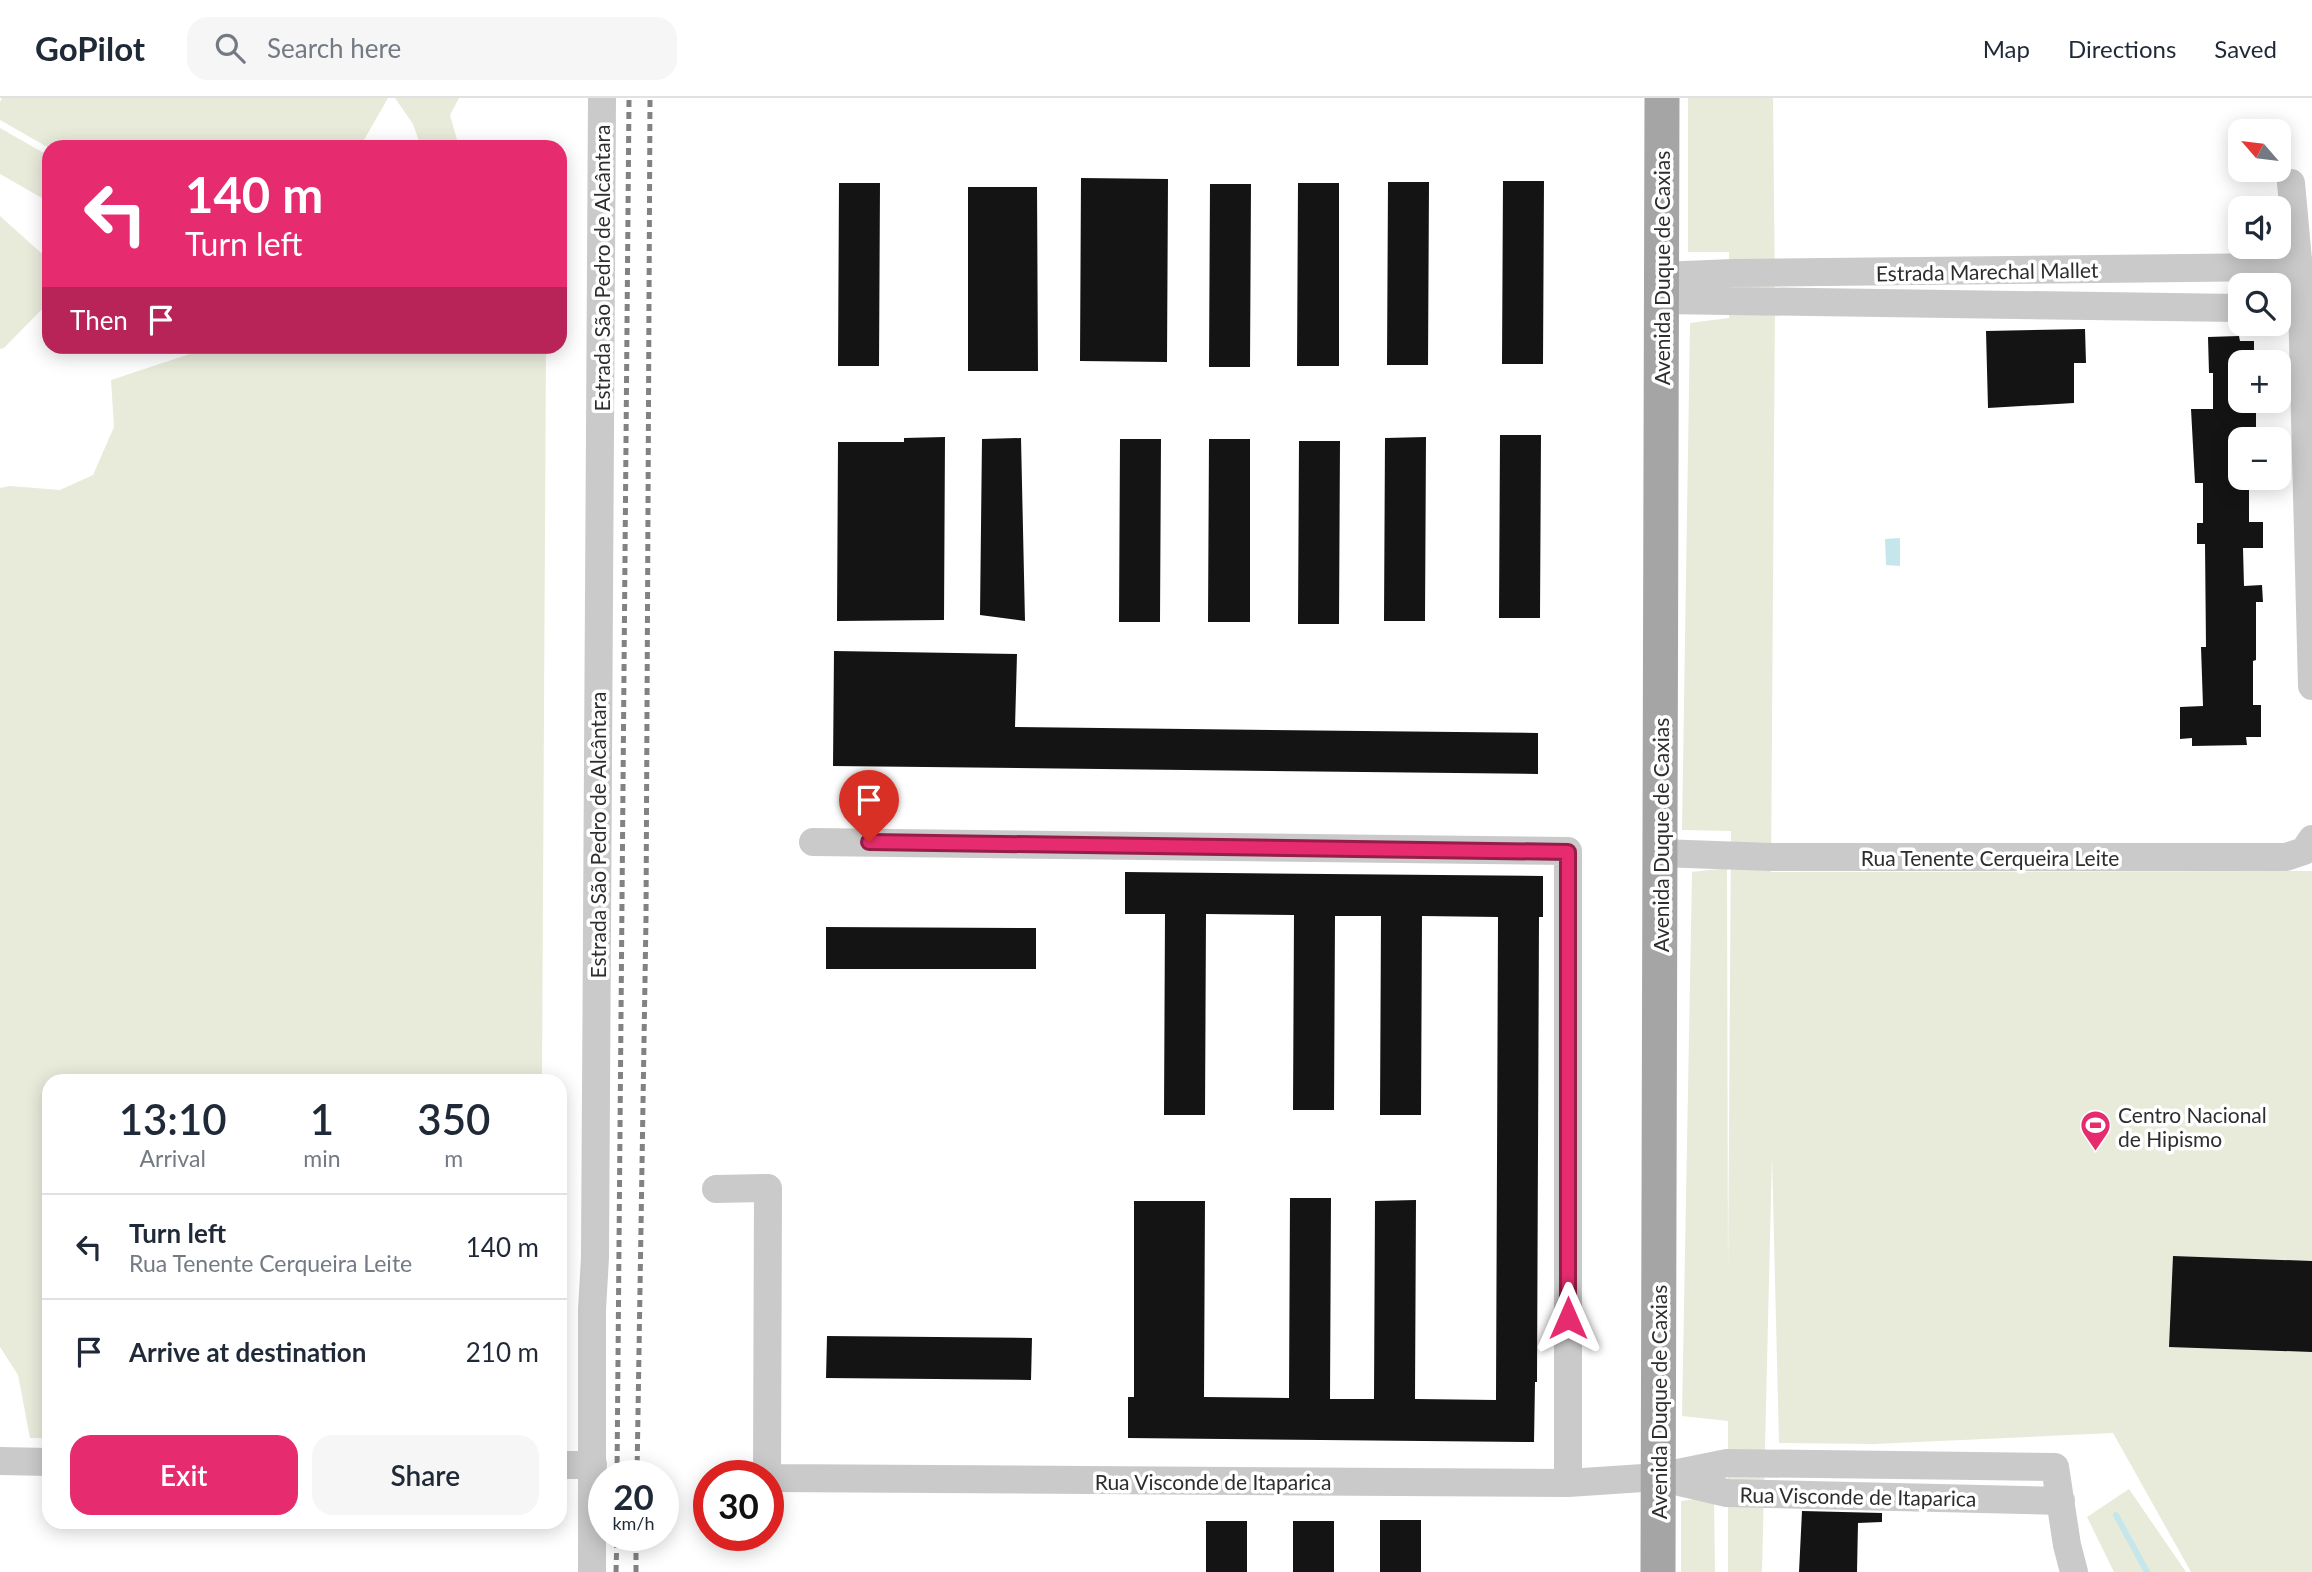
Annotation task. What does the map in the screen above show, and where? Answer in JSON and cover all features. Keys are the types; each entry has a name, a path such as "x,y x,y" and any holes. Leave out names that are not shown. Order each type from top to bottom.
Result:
{"main road":[{"name":"Avenida Duque de Caxias","path":"1658,1572 1662,98"}],"street":[{"name":"Estrada São Pedro de Alcântara","path":"593,1460 602,98"},
{"path":"2291,183 2306,270 2297,303 2312,686"},
{"name":"Estrada Marechal Mallet","path":"1661,288 1733,273 2306,270"},
{"path":"2024,305 2026,271"},
{"name":"Estrada Marechal Mallet","path":"1661,288 2024,305 2228,308"},
{"name":"Rua Tenente Cerqueira Leite","path":"1660,853 1771,857 2286,857 2304,851 2312,839"},
{"path":"813,842 1568,852 1567,1483"},
{"name":"Rua Visconde de Itaparica","path":"716,1189 768,1188 767,1460"},
{"path":"0,1461 42,1462"},
{"name":"Rua Visconde de Itaparica","path":"784,1477 1567,1483 1658,1477 1727,1463 2055,1467 2061,1501 1727,1493 1658,1477"},
{"path":"567,1465 588,1465"},
{"path":"2061,1501 2074,1572"},
{"name":"Estrada São Pedro de Alcântara","path":"592,1551 592,1572"}],"green space":[{"path":"2,98 388,98 364,140 42,140 42,144 0,120"},
{"path":"395,98 459,98 450,115 457,140 419,140 413,124"},
{"name":"Centro Nacional de Hipismo","path":"1688,98 1773,98 1775,302 1771,872 2312,871 2312,1572 2191,1572 2113,1433 1874,1444 1779,1443 1772,1156 1762,1572 1728,1572 1728,1421 1682,1416 1692,872 1727,868 1728,1276 1731,831 1682,830 1690,323 1729,318 1729,252 1688,252"},
{"path":"0,128 42,152 42,198 0,174"},
{"path":"0,216 42,254 42,309 0,349"},
{"path":"190,354 546,354 542,1074 42,1074 42,1438 30,1438 18,1375 0,1347 0,488 10,486 60,490 93,475 114,427 111,380"},
{"path":"2129,1489 2186,1572 2114,1572 2087,1517"},
{"path":"1714,1497 1715,1572 1681,1572 1681,1501"}],"water":[{"path":"1900,538 1900,566 1886,565 1885,539"}],"building":[{"path":"1081,178 1168,179 1167,362 1080,361"},
{"path":"1503,181 1544,181 1543,364 1502,364"},
{"path":"1388,182 1429,182 1428,365 1387,365"},
{"path":"839,183 880,183 879,366 838,366"},
{"path":"1298,183 1339,183 1339,366 1297,366"},
{"path":"1210,184 1251,184 1250,367 1209,367"},
{"path":"968,187 1037,187 1038,371 968,371"},
{"path":"2085,329 2086,363 2074,363 2074,403 1988,408 1986,331"},
{"path":"2239,336 2240,341 2254,341 2254,350 2228,350 2228,413 2256,413 2256,427 2228,427 2228,490 2249,490 2249,522 2263,522 2263,548 2243,548 2244,586 2262,585 2263,602 2256,602 2256,660 2253,661 2253,705 2261,705 2261,737 2246,737 2247,745 2192,746 2192,738 2180,739 2180,707 2203,706 2201,647 2206,647 2205,544 2197,544 2197,523 2203,523 2203,483 2195,483 2191,409 2213,409 2213,373 2209,373 2208,337"},
{"path":"1500,435 1541,435 1540,618 1499,618"},
{"path":"945,437 944,620 837,621 838,442 904,442 904,438"},
{"path":"1426,437 1425,621 1384,621 1385,438"},
{"path":"1021,438 1025,621 980,615 982,439"},
{"path":"1120,439 1161,439 1160,622 1119,622"},
{"path":"1209,439 1250,439 1250,622 1208,622"},
{"path":"1299,441 1340,441 1339,624 1298,624"},
{"path":"834,651 1017,654 1015,727 1538,733 1538,774 833,766"},
{"path":"1125,872 1543,876 1543,917 1539,917 1537,1382 1534,1442 1128,1438 1128,1397 1134,1397 1134,1201 1205,1201 1204,1397 1289,1398 1290,1198 1331,1198 1330,1399 1374,1399 1375,1201 1416,1200 1415,1399 1496,1400 1498,917 1422,916 1421,1115 1380,1115 1381,916 1335,916 1334,1110 1293,1110 1294,915 1206,914 1205,1115 1164,1115 1165,914 1125,914"},
{"path":"826,927 1036,928 1036,969 826,969"},
{"path":"2173,1256 2312,1261 2312,1352 2169,1347"},
{"path":"827,1336 1032,1338 1031,1380 826,1378"},
{"path":"1802,1511 1882,1513 1882,1522 1858,1523 1857,1572 1799,1572"},
{"path":"1380,1520 1421,1520 1421,1572 1380,1572"},
{"path":"1206,1521 1247,1521 1247,1572 1206,1572"},
{"path":"1293,1521 1334,1521 1334,1572 1293,1572"}],"waterway":[{"path":"2116,1515 2147,1572"}],"railway":[{"path":"617,1460 629,98"},
{"path":"637,1460 646,918 650,98"},
{"path":"616,1572 617,1551"},
{"path":"636,1551 636,1572"}],"place":[{"name":"Centro Nacional de Hipismo","path":"2095,1153"}],"route":[{"path":"869,842 1568,852 1568,1318"}]}
